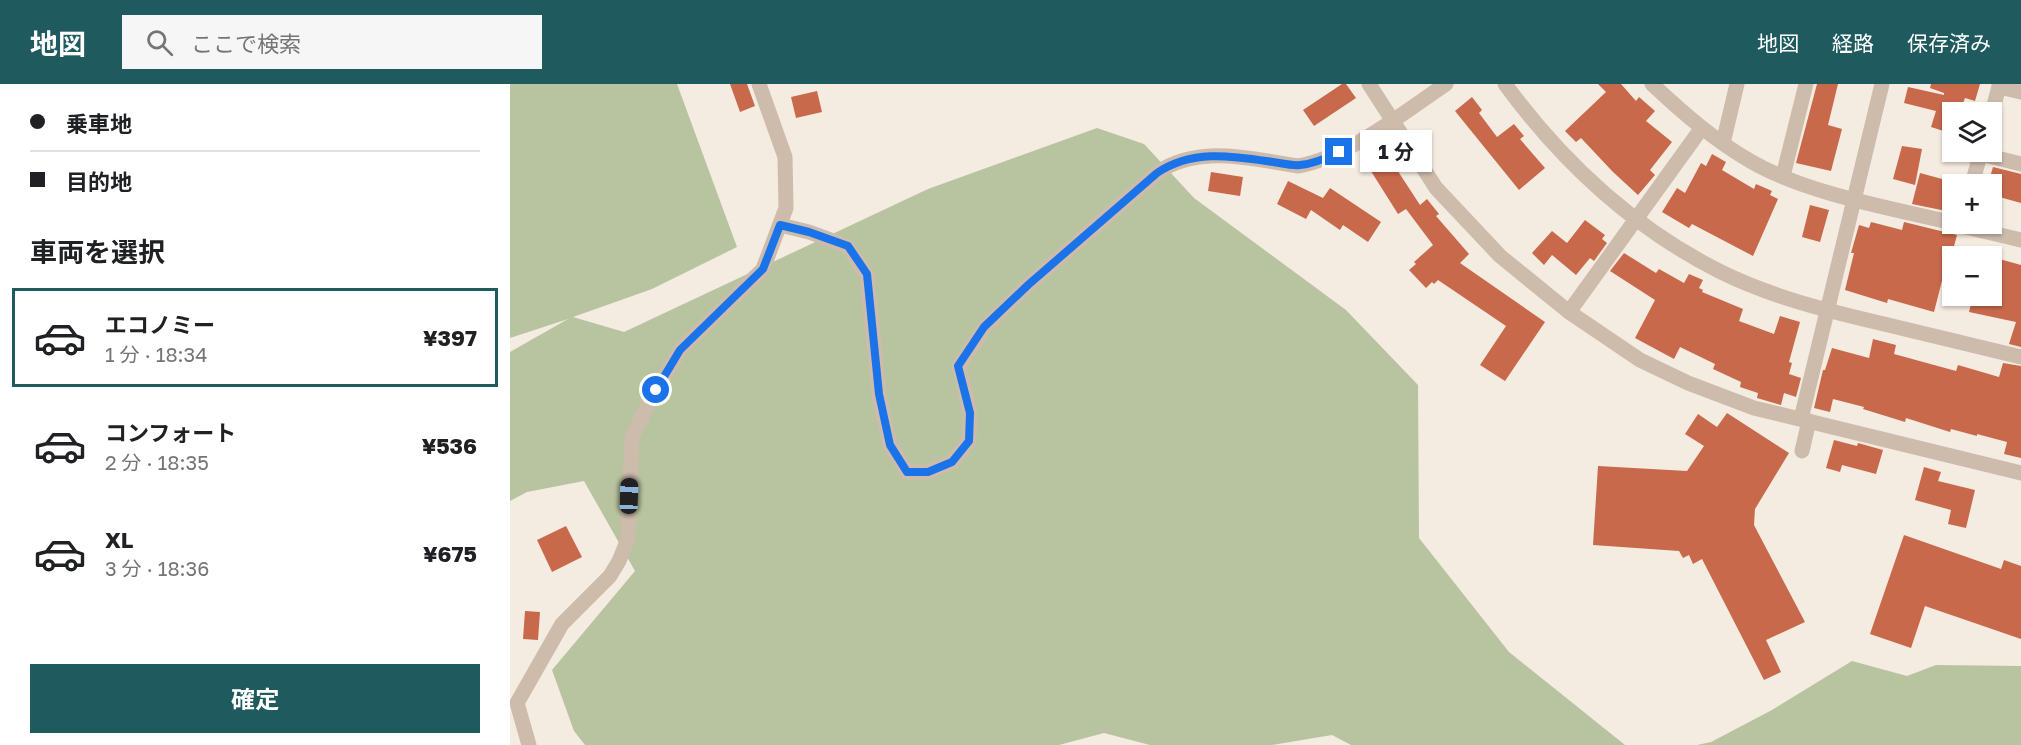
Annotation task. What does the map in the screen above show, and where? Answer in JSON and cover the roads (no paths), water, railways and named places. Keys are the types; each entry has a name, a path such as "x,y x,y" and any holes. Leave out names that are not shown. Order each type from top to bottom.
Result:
{"street":[{"path":"529,745 513,701 562,624 610,576 619,561 628,539 632,438 645,410 680,350 763,269 786,208 785,157 759,84"},
{"path":"1369,84 1436,188 1500,256 1569,312 1640,360 1688,383 1754,408 2021,472"},
{"path":"780,225 809,232 848,246 867,274 879,394 890,445 907,472 928,472 952,462 969,441 970,413 958,366 984,327 1045,270 1157,173 1168,165 1193,157 1222,155 1298,166 1311,164 1355,144 1446,84"},
{"path":"1505,84 1542,132 1576,168 1652,233 1679,250 1760,289 1827,311 2021,357"},
{"path":"1723,143 1737,84"},
{"path":"1783,176 1806,84"},
{"path":"1802,452 1805,420 1827,311 1882,84"},
{"path":"1656,85 1701,129 1753,163 1799,183 1853,199 1942,220"},
{"path":"1995,102 1999,85 2021,92"},
{"path":"1569,312 1701,129"},
{"path":"2002,159 2021,164"},
{"path":"1997,234 2021,240"}]}
